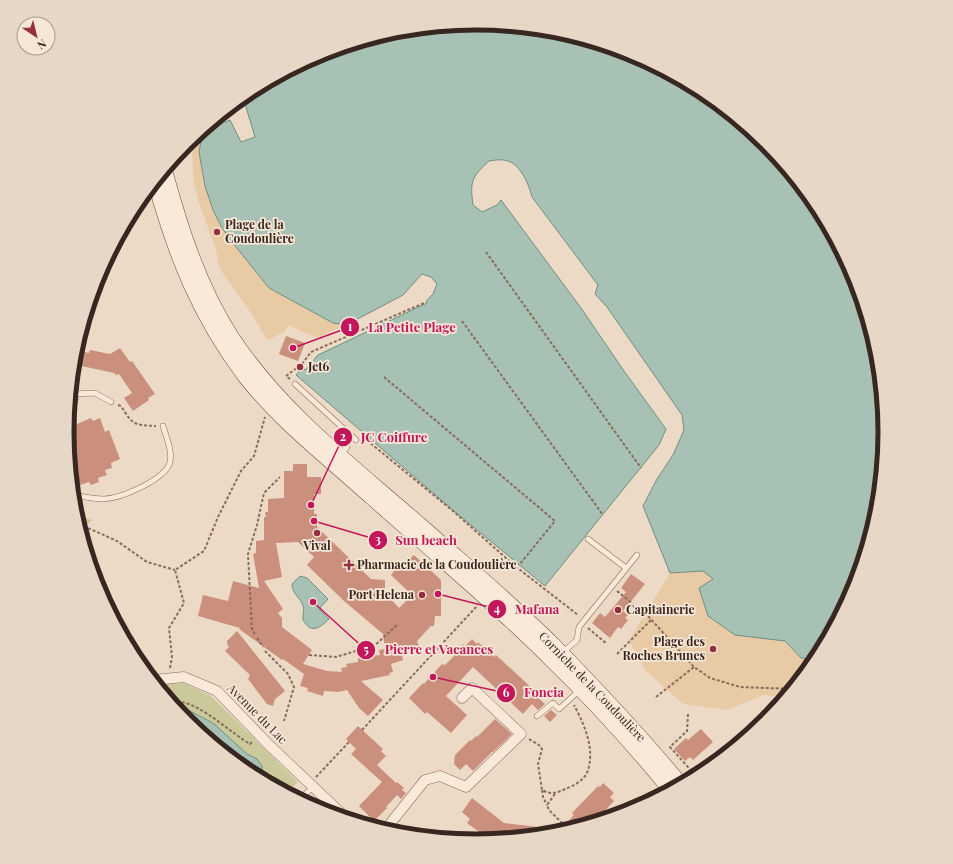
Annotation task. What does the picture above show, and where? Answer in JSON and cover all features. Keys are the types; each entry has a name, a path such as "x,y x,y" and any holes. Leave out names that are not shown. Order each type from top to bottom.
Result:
{"main road":[{"name":"Corniche de la Coudoulière","path":"167,176 180,223 203,284 232,337 254,368 282,400 412,537 485,599 557,657 619,713 677,780"},
{"name":"Corniche de la Coudoulière","path":"157,189 172,243 191,288 205,316 224,347 244,375 271,408 290,427 338,459 494,590 557,657 575,694 666,786"}],"street":[{"name":"Avenue du Lac","path":"160,679 184,678 217,691 336,808"},
{"path":"390,824 425,780 440,776 466,787 521,734 472,688 462,698"}],"lane":[{"path":"295,384 356,440"},
{"path":"76,394 96,393 111,402"},
{"path":"80,496 105,499 117,497 150,483 164,472 169,466 170,450 163,426"},
{"path":"588,539 626,568"},
{"path":"557,657 577,640 579,627 637,555"},
{"path":"537,716 553,703 559,709 575,694"},
{"path":"303,795 311,785"}],"path":[{"path":"486,252 641,468"},
{"path":"295,384 286,376 302,364 311,352 424,303"},
{"path":"462,321 603,515"},
{"path":"384,376 555,521 518,565"},
{"path":"111,402 121,406 130,420 140,425 163,426"},
{"path":"86,527 117,541 147,562 175,570 204,551 218,517 241,472 254,456 266,414 271,408"},
{"path":"362,436 453,511 516,566 577,614 588,628 607,644"},
{"path":"255,634 252,630 248,554 257,525 264,493 280,477"},
{"path":"168,678 172,657 169,628 184,603 175,570"},
{"path":"611,586 652,619 694,667 710,678 740,687 786,688"},
{"path":"362,730 485,599"},
{"path":"616,654 652,619"},
{"path":"309,655 336,658 359,650 372,648 397,625"},
{"path":"257,638 263,647"},
{"path":"265,651 288,674 294,687 284,721"},
{"path":"656,697 694,667"},
{"path":"542,790 547,793 555,794 570,788 582,779 588,771 588,739 575,694"},
{"path":"179,702 188,704 207,714 250,744 260,735"},
{"path":"688,714 687,732 670,747 692,771"},
{"path":"521,734 539,745 542,749 538,764 543,797 550,810 562,823"},
{"path":"311,785 349,742"},
{"path":"547,805 555,794"}],"shaded area":[{"path":"476,30 529,33 606,51 654,71 678,84 721,113 742,130 779,167 811,209 825,231 848,278 857,303 865,328 875,380 878,406 878,458 871,510 865,536 848,586 837,610 825,633 808,659 801,658 785,641 735,635 708,616 699,588 713,579 703,571 670,573 643,506 657,479 673,455 684,430 682,415 607,307 595,294 598,285 532,197 524,176 513,163 504,160 489,161 478,171 472,185 473,205 482,212 497,205 501,200 581,308 666,429 659,445 545,586 454,511 296,375 302,368 305,370 318,355 427,303 426,301 433,294 437,284 431,277 422,274 403,295 346,325 333,323 269,288 221,226 213,210 205,186 199,152 201,139 217,125 230,120 241,142 255,137 245,104 299,71 347,51 372,44 424,33"},
{"path":"84,517 92,520 86,526"},
{"path":"300,576 307,578 328,599 319,609 329,619 318,628 309,627 303,620 304,608 292,587 292,584"},
{"path":"183,683 211,696 298,782 291,789 262,772 262,766 257,759 247,754 213,723 185,708 163,684"},
{"path":"185,708 213,723 247,754 257,759 262,766 262,772 232,751 211,734"}],"sand":[{"name":"Plage de la Coudoulière","path":"201,139 199,152 205,186 213,210 228,237 269,288 333,323 346,325 317,338 288,325 285,332 267,340 253,316 222,272 216,250 198,200 194,183 192,148"},
{"name":"Plage des Roches Brunes","path":"703,571 713,579 735,635 785,641 801,658 808,659 779,696 763,695 728,710 683,704 645,670 629,640 670,573"}],"building":[{"path":"286,336 305,343 298,361 279,354"},
{"path":"120,348 130,362 132,361 155,394 133,411 124,398 132,393 119,374 116,375 114,373 80,366 83,352 89,353 90,350 110,354"},
{"path":"91,418 93,421 100,418 105,432 109,430 120,459 111,463 112,468 105,470 107,475 98,478 99,482 91,485 89,482 80,485 77,479 74,425"},
{"path":"293,464 307,464 307,477 321,477 321,494 314,494 314,514 317,514 317,527 371,579 385,580 385,593 399,608 412,595 391,575 399,565 400,567 414,555 441,580 441,616 435,616 434,626 431,626 417,641 419,646 401,650 403,660 391,664 393,672 389,673 390,675 361,681 383,700 368,716 359,708 347,690 338,692 324,691 323,696 307,691 308,688 300,686 304,674 283,659 282,660 239,629 240,628 198,616 203,595 228,601 233,581 259,588 253,554 256,553 256,541 264,540 264,517 266,517 265,512 268,512 268,499 284,498 284,471 293,471","holes":["298,542 314,557 307,565 344,601 383,634 385,649 379,650 380,655 358,658 358,662 346,664 347,667 341,668 342,672 327,671 303,664 312,650 282,627 282,618 278,613 283,609 264,581 282,577 276,543"]},
{"path":"631,574 645,584 623,611 628,615 625,618 628,620 621,629 618,627 610,638 592,623 600,613 605,617 626,592 621,588"},
{"path":"237,631 285,691 275,699 273,706 267,704 248,679 250,675 225,651 229,647 227,641"},
{"path":"472,639 477,644 478,642 494,657 496,655 535,691 533,693 545,704 538,710 532,704 523,714 473,667 446,696 467,715 451,733 427,712 425,714 409,698 442,664 445,665 457,653 456,652 463,644 465,646"},
{"path":"551,710 557,715 550,722 544,716"},
{"path":"495,719 512,734 473,771 466,764 460,770 454,764 455,755 470,740 471,741 476,736 477,737"},
{"path":"358,726 383,749 381,751 386,756 377,765 396,783 397,782 404,788 402,790 406,793 401,799 397,795 374,821 359,806 382,782 351,754 356,749 346,739"},
{"path":"701,729 713,742 693,760 690,757 685,761 674,749 686,738 688,740"},
{"path":"603,783 614,793 610,797 614,801 601,814 566,823 574,815 572,813 598,786 600,787"},
{"path":"472,798 504,823 546,828 529,831 481,834 467,823 470,819 462,812"}],"place":[{"name":"Plage de la Coudoulière","path":"217,232"},
{"name":"La Petite Plage","path":"293,348"},
{"name":"Jet6","path":"300,367"},
{"name":"JC Coiffure","path":"311,505"},
{"name":"Sun beach","path":"314,521"},
{"name":"Vival","path":"317,533"},
{"name":"Pharmacie de la Coudoulière","path":"349,565"},
{"name":"Mafana","path":"438,594"},
{"name":"Port Helena","path":"422,595"},
{"name":"Pierre et Vacances","path":"313,602"},
{"name":"Capitainerie","path":"618,610"},
{"name":"Plage des Roches Brunes","path":"713,649"},
{"name":"Foncia","path":"433,677"}]}
